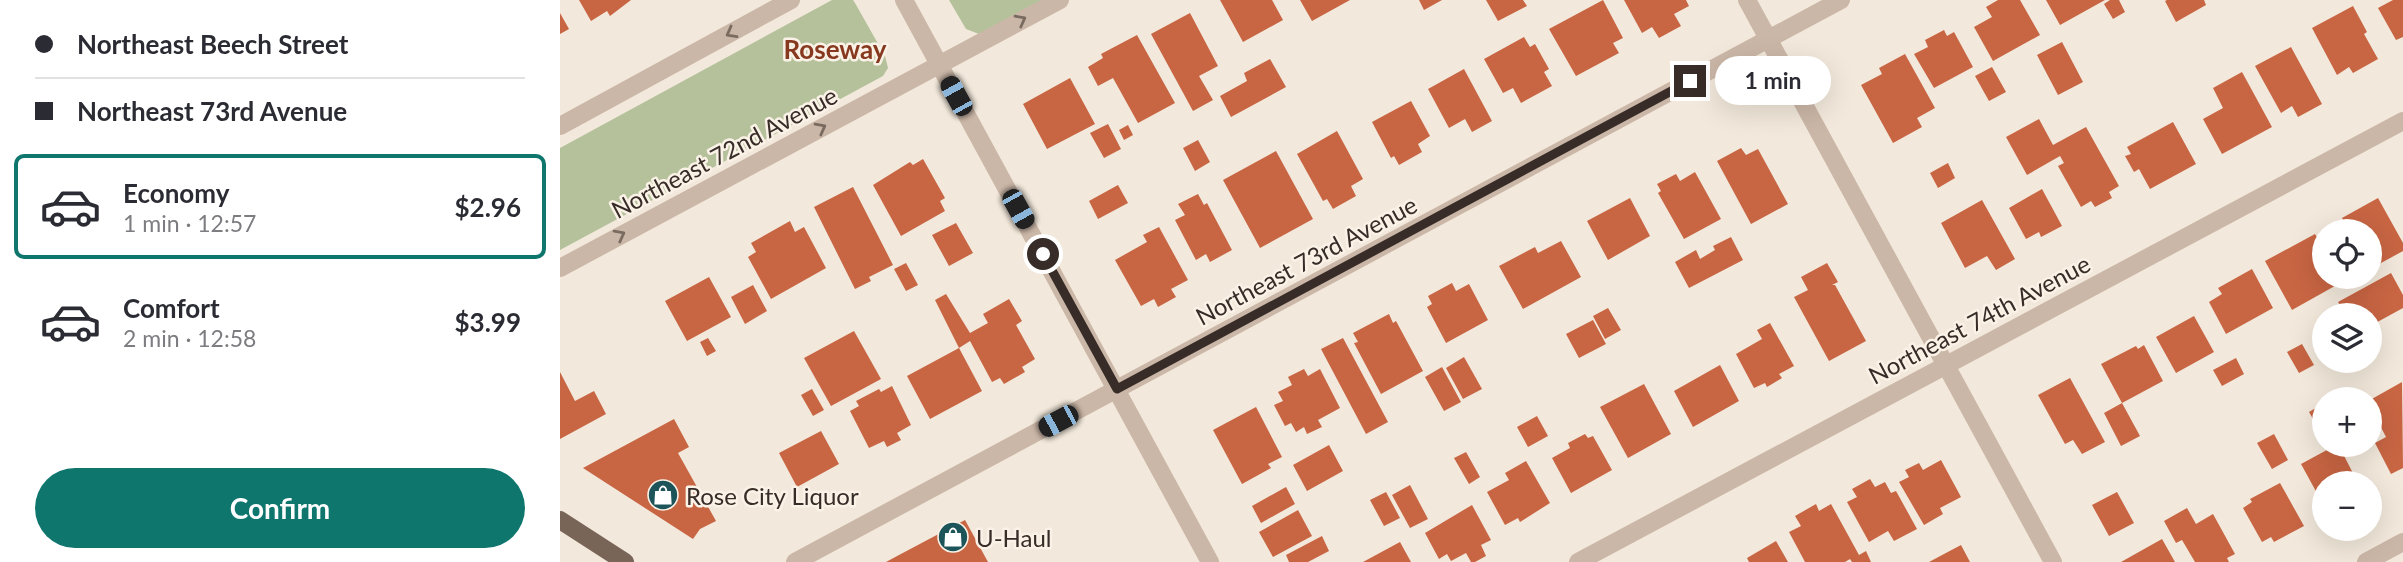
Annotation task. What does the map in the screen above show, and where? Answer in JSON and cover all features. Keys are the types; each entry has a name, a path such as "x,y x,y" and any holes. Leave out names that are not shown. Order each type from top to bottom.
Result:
{"main road":[{"path":"560,520 625,562"}],"street":[{"path":"560,126 790,0"},
{"path":"904,0 1210,562"},
{"name":"Northeast 72nd Avenue","path":"560,268 1059,0"},
{"path":"1747,0 2053,562"},
{"name":"Northeast 73rd Avenue","path":"795,562 1841,0"},
{"name":"Northeast 74th Avenue","path":"1578,562 2403,121"},
{"path":"2366,562 2403,542"}],"green space":[{"path":"832,0 853,0 885,56 888,68 883,76 560,250 560,148"},
{"path":"949,0 1043,0 979,34 966,29"}],"building":[{"path":"579,0 631,0 610,16 607,11 591,21"},
{"path":"1220,0 1272,0 1283,20 1243,42"},
{"path":"1300,0 1350,0 1312,21"},
{"path":"1419,0 1442,0 1424,10"},
{"path":"1486,0 1523,0 1527,6 1498,21"},
{"path":"1603,0 1623,38 1613,43 1619,53 1576,76 1549,29"},
{"path":"1624,0 1686,0 1689,6 1674,14 1681,26 1659,38 1652,27 1642,33"},
{"path":"1998,0 2020,0 2040,35 1993,61 1974,27 1992,17 1986,7"},
{"path":"2046,0 2105,0 2060,25"},
{"path":"2110,0 2119,0 2125,12 2113,19 2104,4"},
{"path":"2204,0 2206,5 2176,22 2165,1"},
{"path":"2393,0 2403,0 2403,37 2396,40 2378,8"},
{"path":"2353,6 2378,59 2353,73 2349,67 2337,75 2312,28"},
{"path":"560,13 569,29 560,34"},
{"path":"1190,13 1218,66 1199,76 1213,100 1193,111 1151,34"},
{"path":"1944,30 1947,36 1954,32 1973,67 1934,88 1914,54 1928,47 1925,40"},
{"path":"1137,35 1175,103 1138,123 1113,78 1098,86 1088,67 1103,58 1101,54"},
{"path":"1524,37 1530,47 1535,44 1549,69 1544,72 1552,86 1521,103 1513,88 1503,93 1484,59"},
{"path":"2062,42 2083,82 2058,95 2037,55"},
{"path":"2291,47 2322,104 2298,117 2292,106 2281,113 2255,66"},
{"path":"1905,54 1935,108 1917,118 1922,127 1893,143 1861,85 1882,74 1879,68"},
{"path":"1270,59 1286,87 1231,117 1220,96 1247,81 1244,73"},
{"path":"1992,67 2006,92 1989,101 1975,76"},
{"path":"1464,69 1492,121 1472,132 1465,119 1449,128 1428,89"},
{"path":"2242,72 2272,127 2222,154 2203,119 2223,108 2213,88"},
{"path":"1070,78 1095,124 1047,149 1023,104"},
{"path":"1411,101 1430,136 1418,144 1422,152 1399,165 1394,156 1391,158 1372,122"},
{"path":"2039,119 2053,145 2086,127 2119,186 2109,192 2112,198 2095,207 2091,201 2081,207 2058,166 2064,163 2060,156 2027,175 2006,137"},
{"path":"2173,122 2196,164 2150,189 2139,169 2134,172 2125,156 2131,154 2127,147"},
{"path":"1108,124 1121,149 1104,158 1090,133"},
{"path":"1128,125 1133,135 1124,140 1119,130"},
{"path":"1337,131 1363,179 1351,186 1356,196 1333,209 1327,199 1323,201 1297,154"},
{"path":"1198,140 1210,162 1195,171 1183,148"},
{"path":"1741,148 1746,155 1758,149 1788,204 1751,224 1717,161"},
{"path":"1276,151 1313,219 1260,248 1223,180"},
{"path":"923,159 945,198 940,201 945,211 901,236 873,185 910,162 913,165"},
{"path":"1948,163 1955,178 1938,188 1930,173"},
{"path":"1695,172 1721,219 1684,239 1658,193 1661,191 1657,184 1676,174 1680,181"},
{"path":"1118,185 1128,203 1098,219 1089,201"},
{"path":"853,187 893,265 869,277 871,281 855,289 814,207"},
{"path":"2042,189 2062,226 2041,237 2039,232 2026,239 2009,208"},
{"path":"1198,194 1204,205 1207,203 1232,250 1210,262 1206,254 1196,260 1175,220 1185,215 1178,204"},
{"path":"1630,198 1650,236 1608,260 1587,221"},
{"path":"2378,198 2403,243 2403,251 2382,262 2382,219 2342,218"},
{"path":"1982,200 2015,259 1996,270 1987,256 1965,268 1941,223"},
{"path":"790,221 795,232 804,227 826,268 771,299 748,257 756,252 751,243"},
{"path":"956,223 973,253 949,266 932,235"},
{"path":"1159,227 1188,280 1171,289 1176,297 1158,307 1154,299 1141,306 1115,260 1147,242 1143,235"},
{"path":"2312,236 2312,289 2330,289 2292,310 2265,261"},
{"path":"1731,237 1743,260 1689,288 1675,262 1696,250 1700,259 1715,250 1713,246"},
{"path":"1561,241 1581,277 1523,309 1499,266 1535,247 1538,253"},
{"path":"906,263 918,285 906,291 894,269"},
{"path":"1827,263 1838,282 1832,285 1835,285 1866,341 1829,361 1794,297 1808,290 1801,277"},
{"path":"2252,269 2273,308 2226,334 2209,302 2222,294 2218,288"},
{"path":"2391,273 2403,295 2403,308 2382,319 2382,303 2338,302 2362,289 2382,289 2382,278"},
{"path":"709,277 731,317 687,341 665,301"},
{"path":"1452,283 1456,291 1469,284 1488,320 1446,343 1427,307 1432,304 1428,296"},
{"path":"753,285 767,311 745,324 731,297"},
{"path":"946,294 970,333 988,323 983,314 1009,299 1022,321 1016,325 1035,359 1022,367 1025,372 1004,384 1000,378 992,382 970,341 959,348 935,300"},
{"path":"1608,308 1621,330 1605,339 1593,316"},
{"path":"1389,314 1393,323 1396,321 1423,371 1381,394 1354,343 1358,342 1353,333"},
{"path":"2194,316 2214,352 2176,373 2156,337"},
{"path":"1593,320 1606,344 1579,358 1566,334"},
{"path":"1770,323 1794,366 1779,374 1782,378 1767,387 1765,383 1754,388 1736,354 1762,339 1757,330"},
{"path":"854,331 881,379 831,406 804,358"},
{"path":"708,338 716,351 707,356 700,342"},
{"path":"1343,338 1388,422 1366,434 1321,349"},
{"path":"2302,344 2312,366 2299,373 2287,352"},
{"path":"2144,345 2163,381 2122,403 2101,364 2136,346 2138,349"},
{"path":"959,348 982,391 930,419 907,376"},
{"path":"1464,357 1482,389 1463,399 1446,368"},
{"path":"2236,358 2244,374 2222,386 2213,370"},
{"path":"1720,365 1739,401 1693,427 1674,391"},
{"path":"1442,367 1461,402 1444,411 1425,377"},
{"path":"1304,369 1308,376 1320,369 1340,408 1318,420 1322,427 1307,434 1304,427 1296,432 1291,423 1285,426 1274,405 1283,401 1278,392 1292,385 1288,377"},
{"path":"560,372 575,401 594,391 606,414 560,439"},
{"path":"2070,378 2105,442 2082,454 2073,440 2065,444 2038,395"},
{"path":"2402,382 2403,468 2391,474 2382,457 2382,439 2386,437 2382,429 2382,393"},
{"path":"1644,384 1671,434 1628,458 1600,407"},
{"path":"892,386 911,425 897,433 901,440 887,447 884,441 869,448 850,411 859,406 856,401 879,389 881,392"},
{"path":"812,389 824,410 813,416 801,395"},
{"path":"2122,403 2140,436 2121,446 2104,413"},
{"path":"1256,407 1282,457 1268,464 1271,468 1242,484 1213,430"},
{"path":"1537,416 1548,436 1528,447 1517,427"},
{"name":"Rose City Liquor","path":"674,419 689,447 678,453 716,521 700,529 693,539 583,468"},
{"path":"821,431 839,464 797,487 779,453"},
{"path":"1585,434 1588,438 1593,436 1612,470 1571,493 1552,458 1570,448 1568,443"},
{"path":"2274,434 2288,460 2272,469 2257,443"},
{"path":"1329,445 1343,471 1307,491 1293,465"},
{"path":"1466,452 1480,477 1469,484 1454,458"},
{"path":"2314,457 2345,457 2352,471 2312,471 2312,484 2301,464"},
{"path":"1941,460 1961,497 1940,508 1943,514 1924,525 1899,482 1909,477 1905,470 1919,463 1923,470"},
{"path":"1526,461 1550,503 1520,522 1518,518 1505,525 1487,492 1509,480 1505,473"},
{"path":"1870,479 1875,487 1885,482 1891,493 1896,491 1917,529 1894,541 1888,531 1869,542 1847,502 1857,497 1852,489"},
{"path":"2280,483 2304,526 2274,542 2271,537 2262,542 2243,508 2252,502 2250,499"},
{"path":"1410,485 1428,519 1410,528 1392,495"},
{"path":"1286,487 1295,504 1261,523 1252,506"},
{"path":"1386,492 1400,518 1384,526 1370,500"},
{"path":"2117,492 2134,523 2109,536 2092,505"},
{"path":"1816,504 1819,511 1831,504 1859,555 1866,551 1871,562 1852,562 1850,559 1845,562 1805,562 1789,532 1801,526 1795,516"},
{"path":"1472,505 1491,540 1481,545 1486,556 1475,562 1471,562 1466,553 1451,561 1447,554 1439,559 1425,533"},
{"path":"2187,508 2196,524 2213,514 2235,554 2227,558 2229,562 2195,562 2182,540 2176,543 2164,521"},
{"path":"1298,510 1312,536 1273,557 1259,532"},
{"name":"U-Haul","path":"965,520 988,562 886,562 899,555"},
{"path":"1322,536 1329,551 1308,562 1289,562 1286,555"},
{"path":"2162,539 2175,562 2121,562"},
{"path":"1776,541 1788,562 1749,562 1747,558"},
{"path":"1400,542 1411,562 1363,562"},
{"path":"1961,545 1970,562 1929,562"}],"place":[{"name":"Rose City Liquor","path":"663,495"},
{"name":"U-Haul","path":"953,537"}],"district":[{"name":"Roseway","path":"835,49"}],"route":[{"path":"1043,254 1117,389 1690,81"}]}
